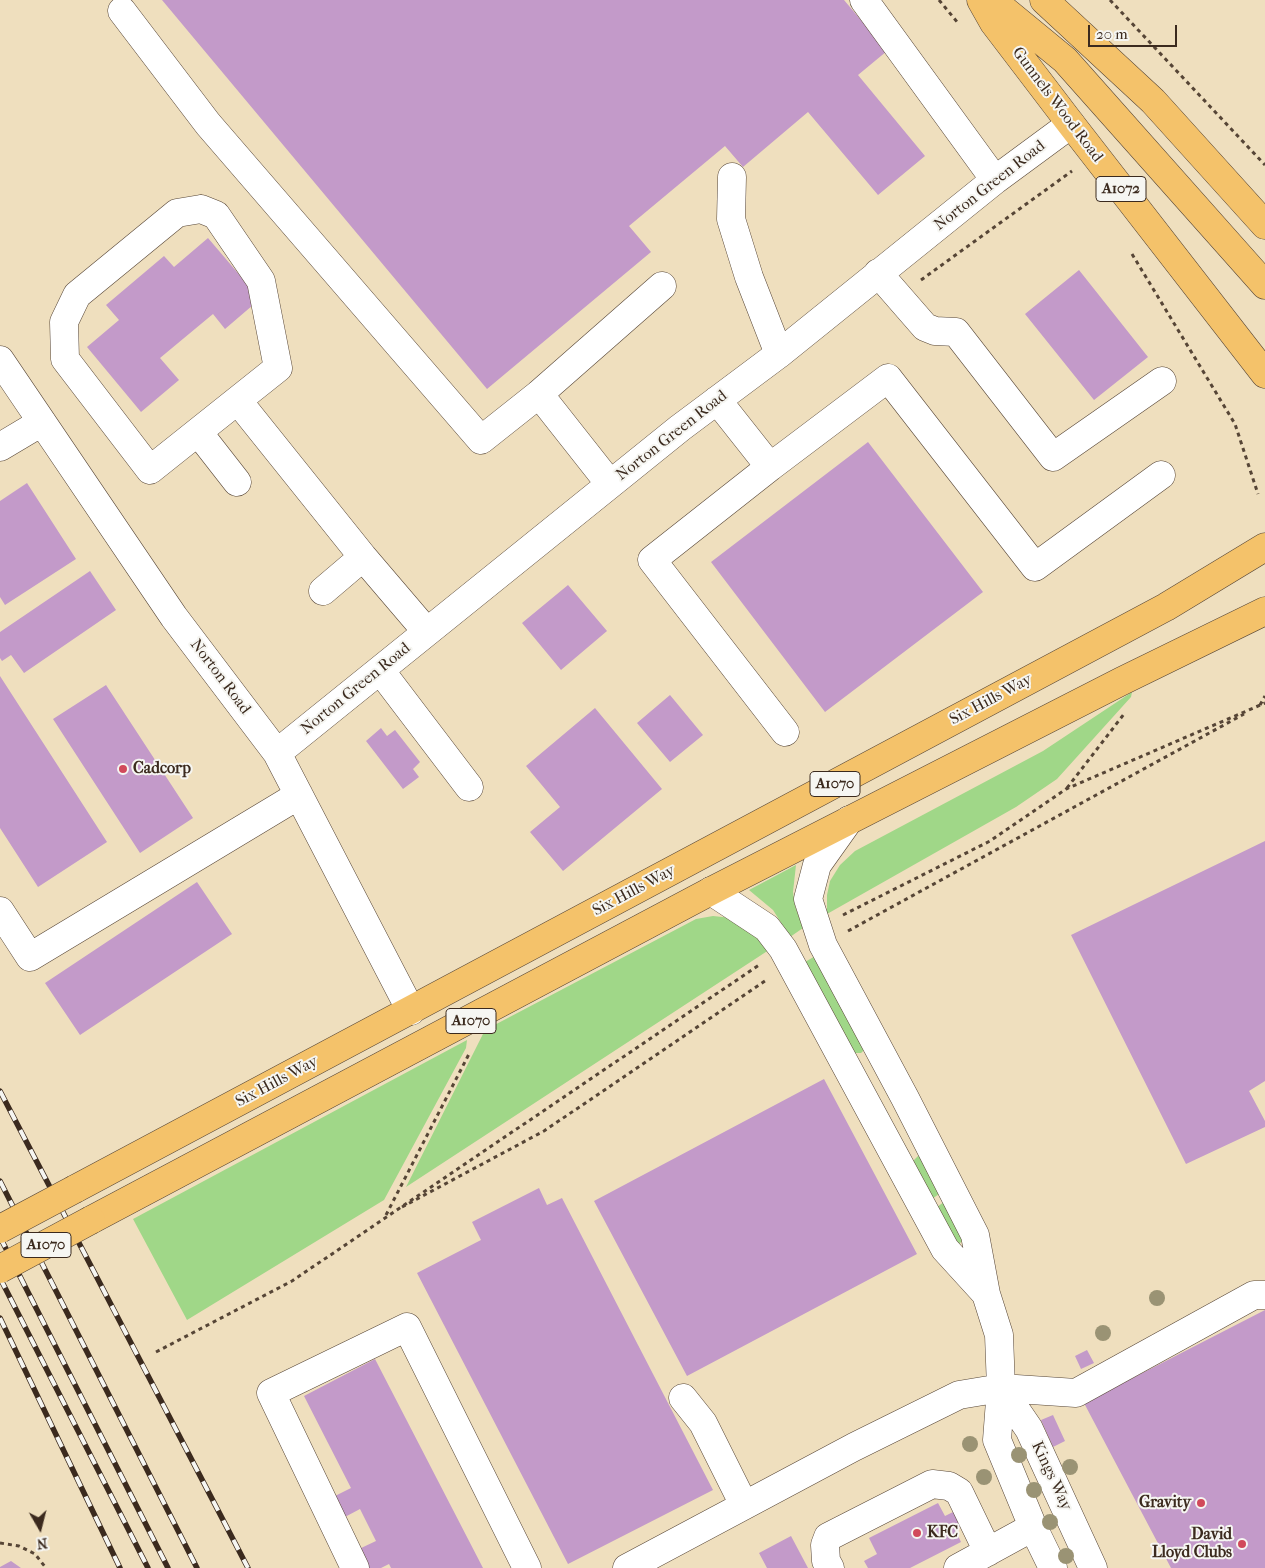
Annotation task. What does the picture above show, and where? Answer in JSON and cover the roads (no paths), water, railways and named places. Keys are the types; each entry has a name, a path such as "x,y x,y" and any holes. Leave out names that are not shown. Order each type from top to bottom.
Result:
{"main road":[{"name":"Gunnels Wood Road","path":"982,0 994,23 1265,374"},
{"name":"Gunnels Wood Road","path":"992,0 1065,60 1265,285"},
{"name":"Gunnels Wood Road","path":"1035,0 1065,60"},
{"path":"1044,0 1153,101 1265,225"},
{"name":"Six Hills Way","path":"0,1229 1166,606 1262,543"},
{"name":"A1070","path":"0,1269 711,891 1122,681 1265,612"}],"street":[{"path":"864,0 995,180"},
{"path":"122,11 208,124 481,440 540,394 662,286"},
{"name":"Norton Green Road","path":"277,753 610,484 779,354 995,180 1071,124"},
{"path":"732,177 731,219 748,277 779,354"},
{"path":"201,209 216,215 261,282 278,368 238,402 150,470 65,359 64,322 78,295 178,212 201,209"},
{"path":"878,273 925,327 935,331 956,332 1053,457 1162,381"},
{"name":"Norton Road","path":"0,360 174,617 277,753 411,1011"},
{"path":"785,732 652,560 770,467 888,378 1035,567 1161,475"},
{"path":"540,394 610,484"},
{"path":"717,400 770,467"},
{"path":"238,402 363,557 428,632"},
{"path":"0,447 42,422"},
{"path":"198,432 237,482"},
{"path":"323,591 363,557"},
{"path":"380,670 469,787"},
{"path":"0,911 30,957 299,794"},
{"path":"849,820 816,865 808,899 816,928 975,1236 986,1294 999,1335 1001,1388 997,1440 1033,1527 1053,1568"},
{"path":"711,891 768,928 783,949 945,1249 986,1294"},
{"path":"627,1568 744,1505 959,1395 1001,1388 1076,1393 1254,1295 1265,1295"},
{"path":"355,1568 271,1393 407,1327 527,1568"},
{"name":"Kings Way","path":"1001,1388 1029,1429 1093,1568"},
{"path":"683,1398 703,1423 744,1505"},
{"path":"830,1568 826,1561 825,1545 828,1537 932,1484 949,1486 959,1492 988,1552"},
{"path":"958,1568 1033,1527"}],"railway":[{"path":"0,1091 248,1568"},
{"path":"0,1181 197,1568"},
{"path":"0,1237 168,1568"},
{"path":"0,1278 148,1568"},
{"path":"0,1318 120,1568"}],"place":[{"name":"Cadcorp","path":"123,769"},
{"name":"Gravity","path":"1201,1503"},
{"name":"KFC","path":"917,1533"},
{"name":"David Lloyd Clubs","path":"1242,1544"}]}
